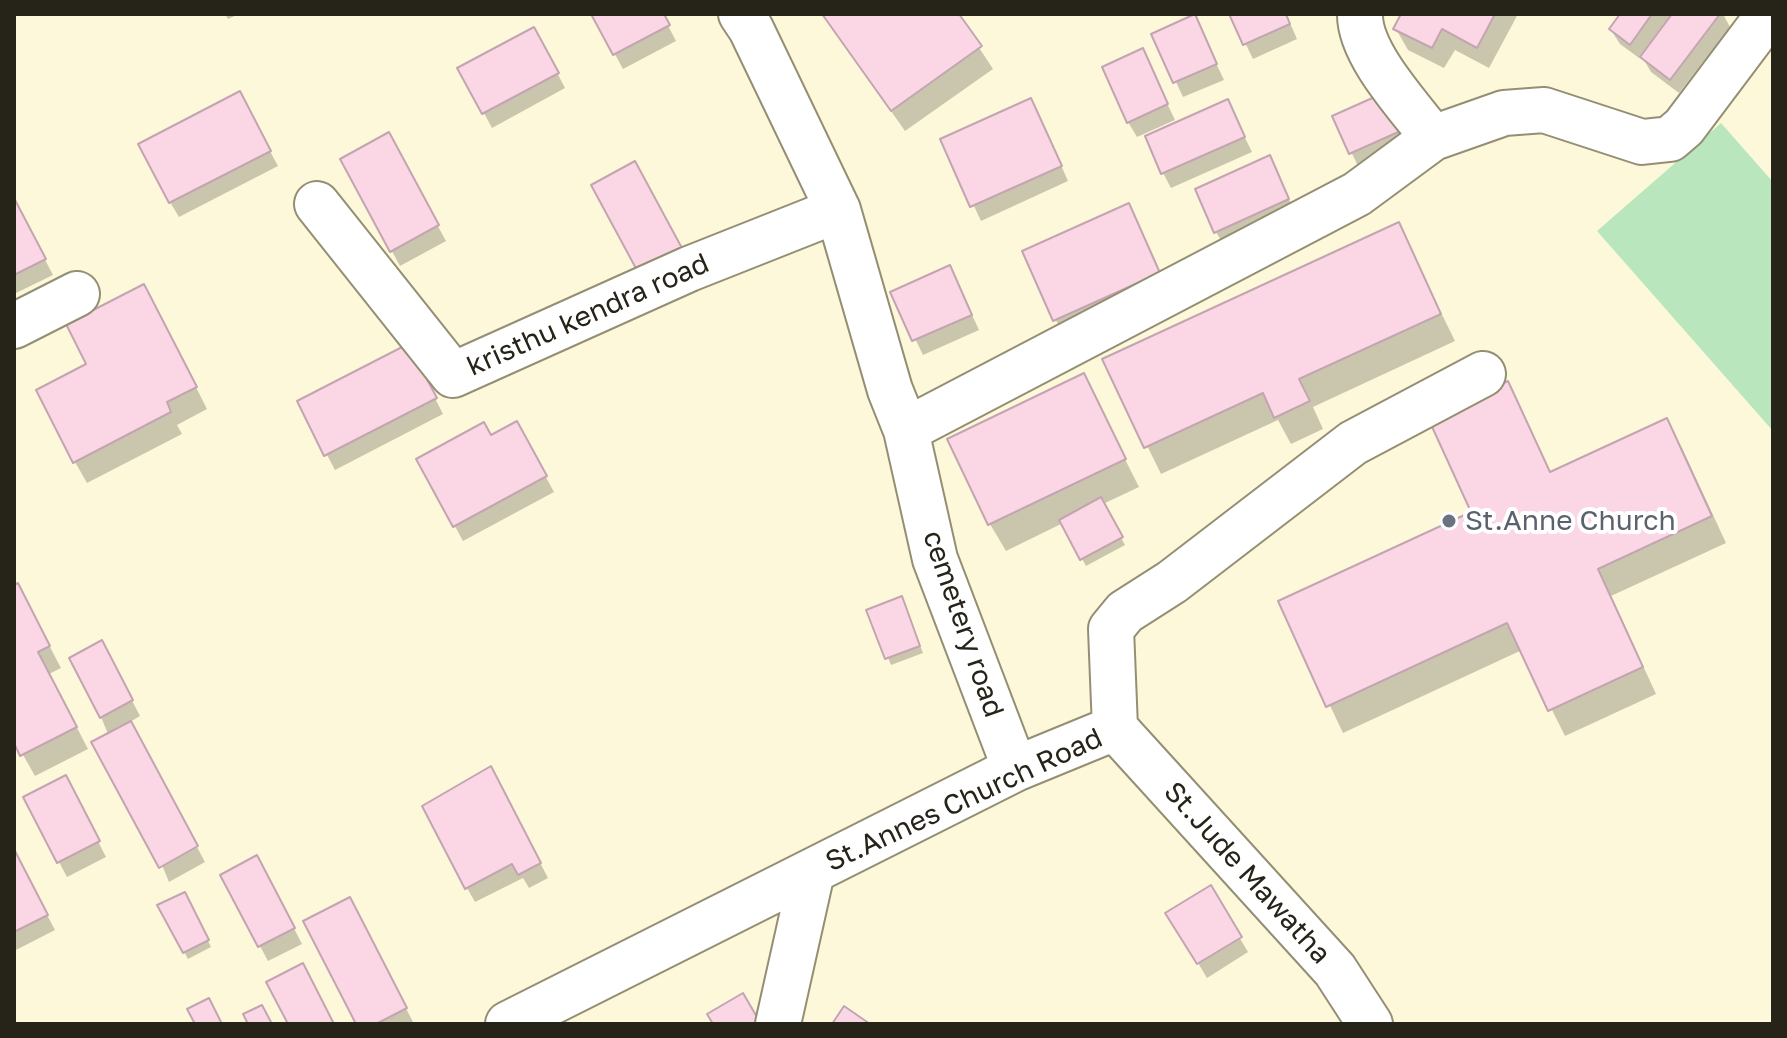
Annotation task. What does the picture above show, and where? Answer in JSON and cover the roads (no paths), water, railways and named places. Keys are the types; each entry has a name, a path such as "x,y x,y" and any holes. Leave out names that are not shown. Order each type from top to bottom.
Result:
{"street":[{"name":"cemetery road","path":"741,14 838,210 890,390 906,430 935,559 1015,769"},
{"path":"1360,14 1360,23 1373,57 1433,138"},
{"path":"906,430 1357,194 1433,138 1504,113 1544,110 1642,142 1670,139 1684,127 1769,14"},
{"name":"kristhu kendra road","path":"317,204 453,375 689,269 838,210"},
{"path":"14,326 77,294"},
{"path":"1115,728 1111,629 1125,612 1172,582 1353,443 1483,374"},
{"name":"St.Annes Church Road","path":"508,1024 1015,769 1115,728"},
{"name":"St.Jude Mawatha","path":"1115,728 1335,970 1355,1020"},
{"name":"St.Annes Church Road","path":"778,1024 812,872"}],"place":[{"name":"St.Anne Church","path":"1449,521"}]}
